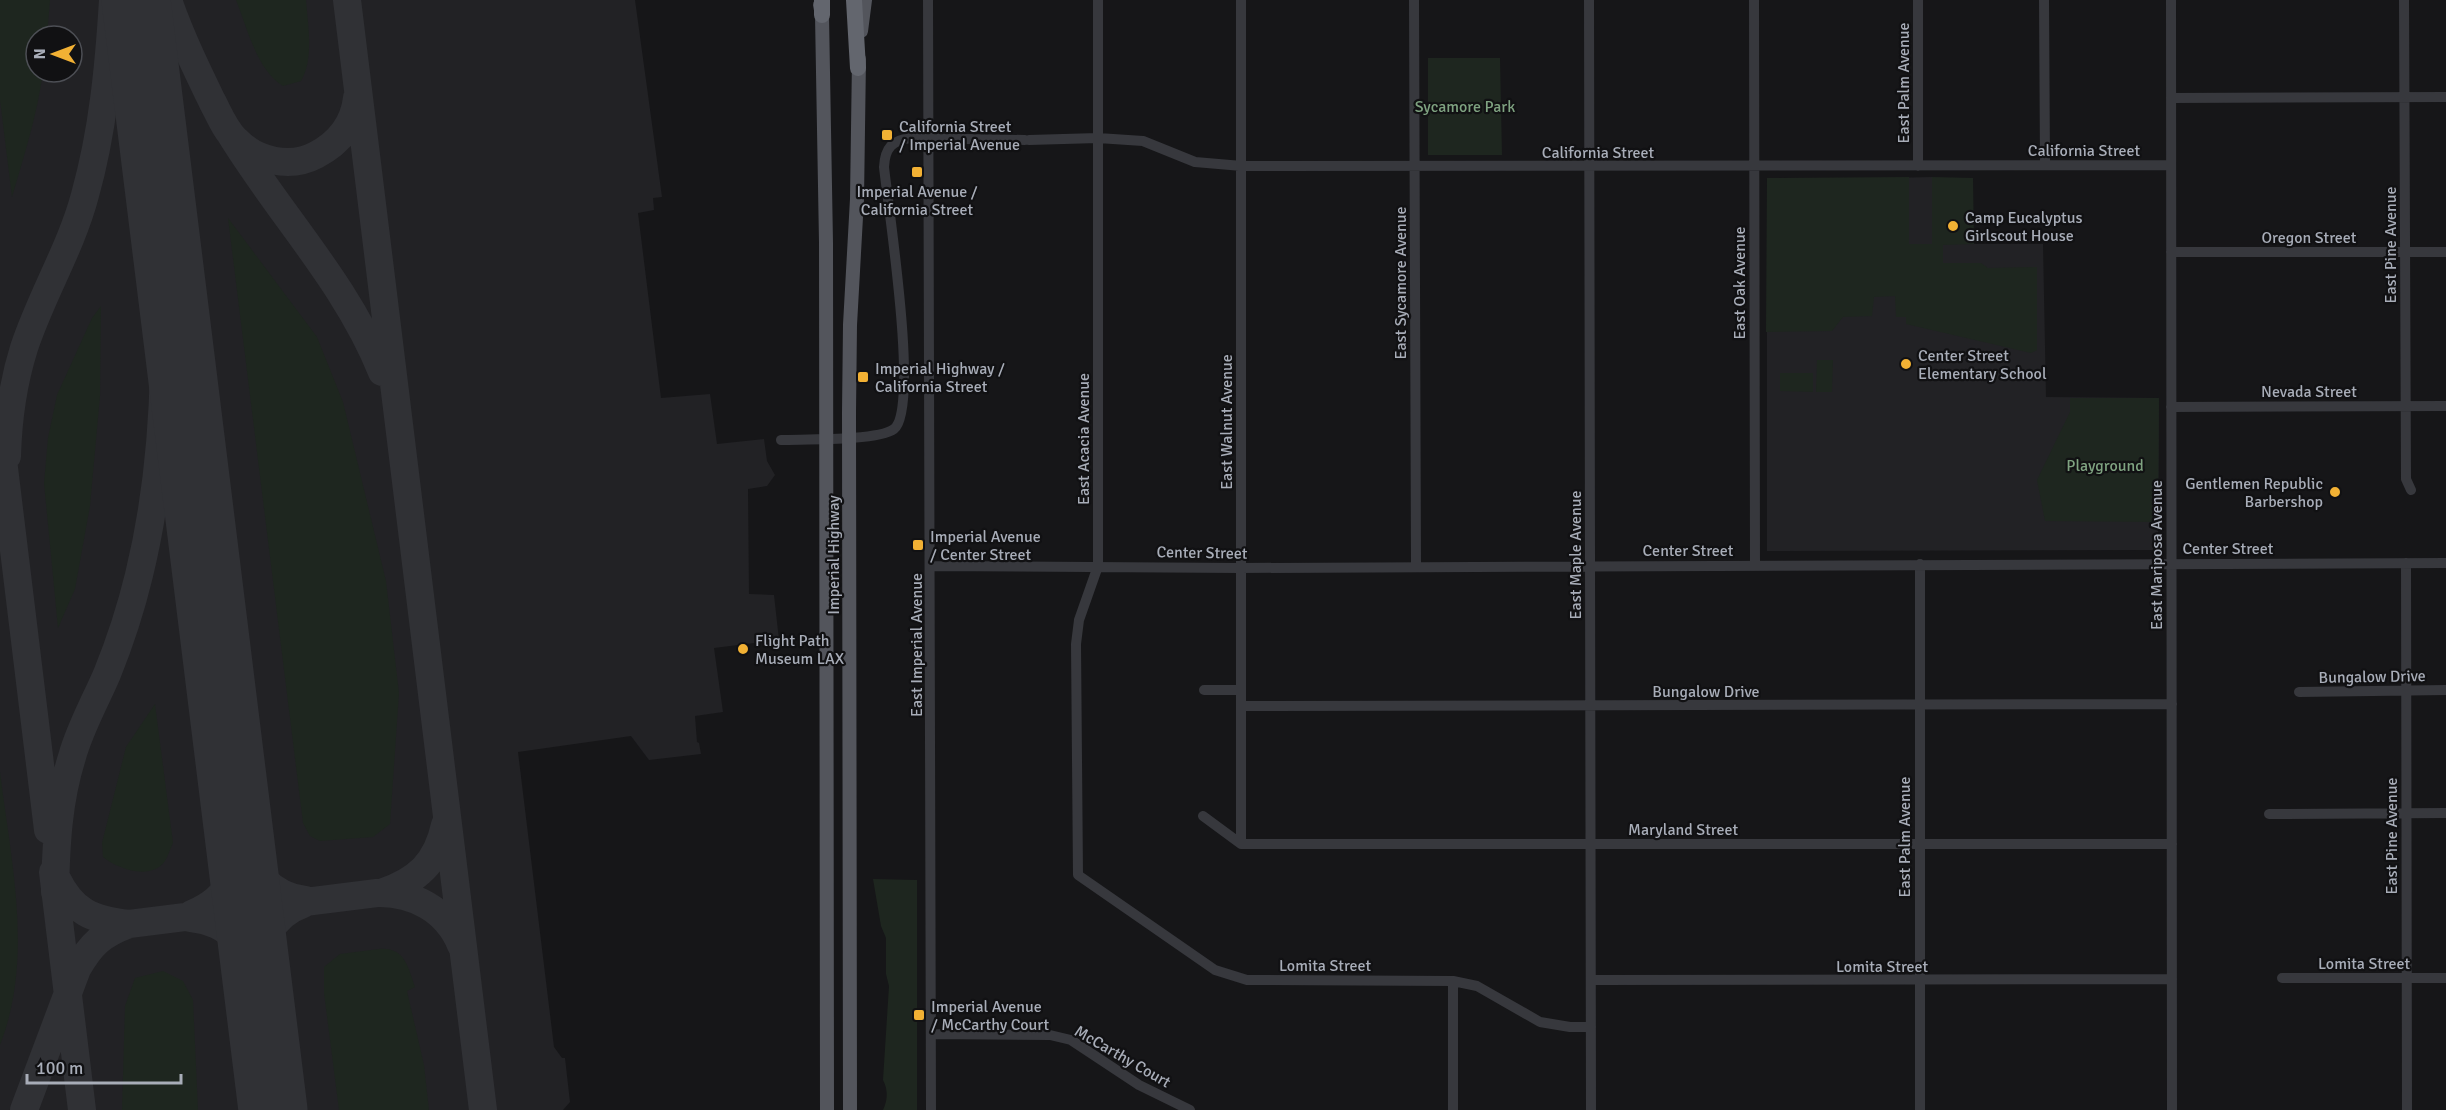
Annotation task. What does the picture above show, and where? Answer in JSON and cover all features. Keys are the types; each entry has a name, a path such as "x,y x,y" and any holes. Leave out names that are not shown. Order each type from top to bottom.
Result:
{"highway":[{"path":"854,0 858,68"}],"main road":[{"name":"Imperial Highway","path":"850,1110 850,325 857,199 858,68 865,0"},
{"name":"Imperial Highway","path":"821,5 826,197 827,1110"},
{"path":"826,1032 849,1032"}],"street":[{"name":"East Imperial Avenue","path":"928,0 931,1110"},
{"name":"East Acacia Avenue","path":"1078,875 1076,644 1079,620 1098,566 1098,0"},
{"name":"East Walnut Avenue","path":"1241,0 1241,844"},
{"name":"East Sycamore Avenue","path":"1414,0 1416,566"},
{"name":"East Maple Avenue","path":"1589,0 1591,1110"},
{"name":"East Oak Avenue","path":"1754,0 1755,565"},
{"name":"East Palm Avenue","path":"1918,0 1918,166"},
{"path":"2044,0 2045,165"},
{"name":"East Mariposa Avenue","path":"2171,0 2172,1110"},
{"name":"East Pine Avenue","path":"2404,0 2406,479 2411,490"},
{"path":"2171,98 2446,97"},
{"name":"California Street","path":"781,440 826,439 887,433 895,429 903,417 905,363 884,159 890,144 898,139 1098,138 1143,141 1195,162 1242,166 2171,165"},
{"name":"Oregon Street","path":"2171,252 2446,252"},
{"name":"Nevada Street","path":"2171,407 2446,406"},
{"name":"Center Street","path":"931,566 1240,567 2446,562"},
{"name":"East Pine Avenue","path":"2406,563 2407,1110"},
{"name":"East Palm Avenue","path":"1920,564 1920,1110"},
{"path":"1204,690 1240,690"},
{"name":"Bungalow Drive","path":"2298,692 2446,690"},
{"name":"Bungalow Drive","path":"1241,706 2172,704"},
{"path":"2269,814 2446,813"},
{"path":"1203,816 1241,844"},
{"name":"Maryland Street","path":"1241,844 2172,844"},
{"name":"Lomita Street","path":"1078,875 1215,970 1247,980 1453,981 1477,986 1540,1022 1570,1027 1591,1027"},
{"name":"Lomita Street","path":"2282,978 2446,978"},
{"name":"Lomita Street","path":"1591,980 2172,979"},
{"path":"1453,981 1454,1110"},
{"name":"McCarthy Court","path":"931,1034 1050,1035 1071,1040 1139,1085 1191,1110"}],"shaded area":[{"path":"0,0 635,0 662,197 653,198 654,210 638,213 661,398 710,394 717,444 764,439 767,461 775,475 767,486 748,489 749,594 774,595 779,640 714,648 723,712 695,716 697,742 701,754 649,760 631,736 518,752 554,1047 562,1058 565,1058 570,1102 563,1110 0,1110"},
{"name":"Center Street Elementary School","path":"1932,177 1932,244 2043,244 2046,397 2159,398 2158,550 1767,551 1767,178"}],"green space":[{"path":"0,0 50,0 48,24 24,24 24,84 41,84 30,135 12,197 0,100"},
{"path":"236,0 306,0 309,52 308,63 301,81 283,86 266,70 254,48"},
{"name":"Sycamore Park","path":"1428,58 1500,58 1502,155 1428,155"},
{"path":"1909,177 1909,244 1932,244 1932,177 1973,178 1974,244 1943,245 1943,263 1981,263 1988,268 2037,267 2037,350 2031,353 1906,324 1906,317 1896,317 1895,296 1874,297 1872,316 1843,317 1832,331 1766,332 1767,178"},
{"path":"228,218 317,337 343,402 386,581 399,693 390,824 373,837 320,841 310,836 303,823"},
{"path":"101,306 100,396 90,506 75,589 58,628 44,483 48,438 57,395 92,318"},
{"path":"1817,360 1833,360 1832,392 1816,392"},
{"path":"1780,373 1813,373 1813,392 1780,391"},
{"name":"Playground","path":"2070,398 2159,398 2158,522 2045,521 2037,480 2070,412"},
{"path":"155,704 173,843 165,861 159,867 143,872 117,866 103,857 102,843 126,747"},
{"path":"0,772 14,875 18,944 16,978 10,1012 0,1045"},
{"path":"873,879 917,880 917,1110 883,1110 887,1095 883,1080 889,986 886,974 886,938 881,926"},
{"path":"379,949 395,951 400,955 415,987 407,991 424,1065 429,1110 339,1110 324,993 324,967 340,954"},
{"path":"163,971 183,981 193,1000 198,1110 122,1110 125,1006 135,978"}],"taxiway":[{"path":"7,456 12,402 24,348 72,234 91,171 104,98 113,0"},
{"path":"168,0 188,51 222,122 236,140 253,153 263,158 285,162 295,162 316,155 332,145 344,132 353,116 357,98"},
{"path":"347,0 483,1110"},
{"path":"231,135 332,279 351,309 382,372"},
{"path":"55,892 59,824 67,774 75,746 107,674 129,612 150,523 162,419 164,366 162,261 156,156"},
{"path":"0,435 48,830"},
{"path":"192,914 218,898 232,879 237,854 238,825"},
{"path":"381,893 405,883 424,869 437,850 445,825"},
{"path":"241,836 249,859 263,879 281,893 305,900"},
{"path":"53,872 82,1110"},
{"path":"56,877 69,899 85,912 104,920 129,924 377,893 403,896 416,900 438,913 455,933 461,945"},
{"path":"257,979 264,944 274,924 291,909 303,904"},
{"path":"191,918 218,925 236,940 249,960 257,986"},
{"path":"24,1110 77,969 98,941 129,924"},
{"path":"258,996 260,1110"}],"runway":[{"path":"136,0 273,1110"}],"place":[{"name":"California Street / Imperial Avenue","path":"887,135"},
{"name":"Imperial Avenue / California Street","path":"917,172"},
{"name":"Camp Eucalyptus Girlscout House","path":"1953,226"},
{"name":"Center Street Elementary School","path":"1906,364"},
{"name":"Imperial Highway / California Street","path":"863,377"},
{"name":"Gentlemen Republic Barbershop","path":"2335,492"},
{"name":"Imperial Avenue / Center Street","path":"918,545"},
{"name":"Flight Path Museum LAX","path":"743,649"},
{"name":"Imperial Avenue / McCarthy Court","path":"919,1015"}]}
